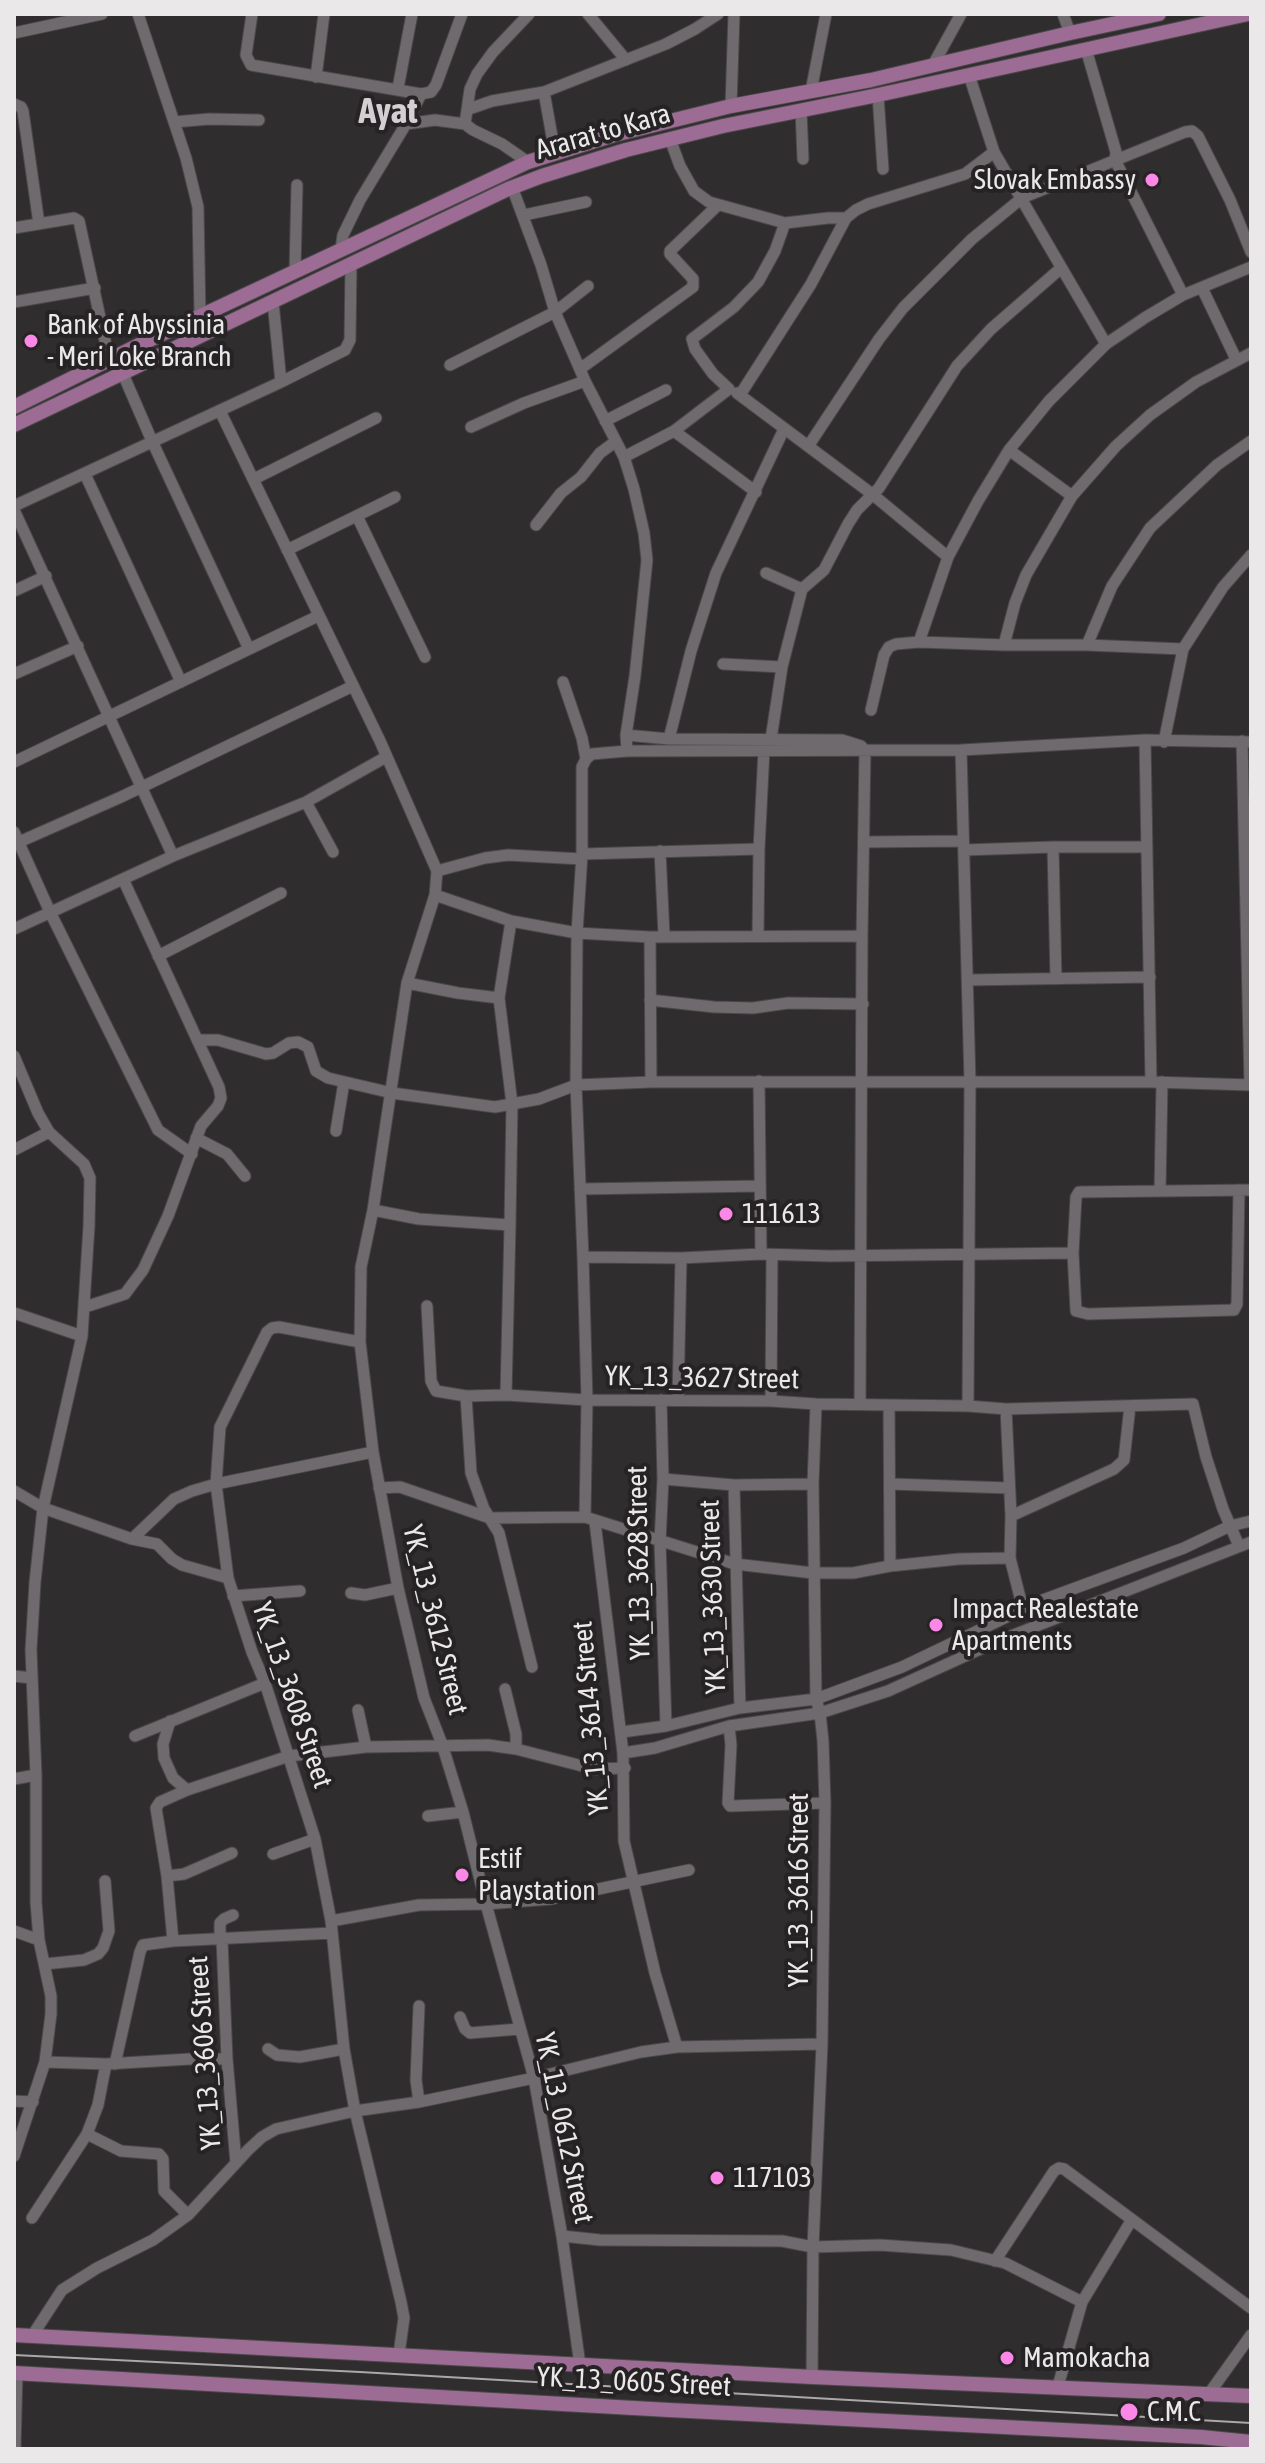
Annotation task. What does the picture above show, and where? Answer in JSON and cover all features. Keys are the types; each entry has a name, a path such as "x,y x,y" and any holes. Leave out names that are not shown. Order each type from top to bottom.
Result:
{"main road":[{"name":"Ararat to Kara","path":"14,407 109,359 528,162 614,135 731,106 1159,14"},
{"name":"Ararat to Kara","path":"14,425 512,187 590,160 772,116 1226,16 1248,14"},
{"path":"770,100 772,116"},
{"path":"401,220 407,237"},
{"name":"YK_13_0605 Street","path":"14,2335 812,2377 1251,2396"},
{"name":"YK_13_0605 Street","path":"16,2373 1251,2442"}],"street":[{"path":"14,33 102,14"},
{"path":"138,14 198,207 200,316"},
{"path":"252,14 246,55 251,65 421,94 431,92 436,85 462,14"},
{"path":"316,77 324,14"},
{"path":"398,88 412,14"},
{"path":"465,124 470,89 477,74 529,14"},
{"path":"588,14 626,60"},
{"path":"469,109 492,101 544,92 682,36 718,14"},
{"path":"731,106 734,14"},
{"path":"811,91 826,14"},
{"path":"933,65 961,14"},
{"path":"1063,14 1070,33"},
{"path":"1086,49 1116,152 1115,160 1183,295"},
{"path":"969,75 994,152 1106,344"},
{"path":"544,92 555,153"},
{"path":"341,249 343,235 360,200 421,94"},
{"path":"878,95 883,169"},
{"path":"14,104 23,111 39,224"},
{"path":"801,110 803,159"},
{"path":"174,122 259,120"},
{"path":"406,124 427,120 465,124 528,162"},
{"path":"809,445 903,308 972,239 1022,198 1192,131 1198,136 1230,200 1251,252"},
{"path":"670,139 694,191 718,205 785,223 846,218"},
{"path":"624,457 674,431 735,392 811,284 846,218 868,204 965,174 994,152"},
{"path":"295,271 297,185"},
{"path":"512,187 555,312 585,381 624,457 634,489 647,560 626,735 627,751"},
{"path":"524,215 586,202"},
{"path":"580,369 693,287 693,279 670,251 718,205"},
{"path":"14,228 74,218 79,221 109,359"},
{"path":"785,223 775,251 758,282 734,307 692,339 695,349 713,374 872,494 948,557"},
{"path":"173,856 14,508 345,350 348,346 351,264"},
{"path":"919,642 948,557 1009,450 1049,401 1106,344 1183,295 1251,267"},
{"path":"771,739 782,667 802,589 824,570 848,524 879,488 957,366 991,329 1060,269"},
{"path":"450,365 555,312 588,286"},
{"path":"14,302 95,288"},
{"path":"1202,288 1236,359"},
{"path":"273,302 281,382"},
{"path":"1004,645 1026,575 1072,496 1116,446 1150,415 1184,390 1251,353"},
{"path":"123,374 249,649"},
{"path":"471,427 524,403 585,381"},
{"path":"605,421 666,390"},
{"path":"220,411 353,686 437,871 508,855 582,856 759,849"},
{"path":"254,479 376,418"},
{"path":"669,739 691,651 716,573 784,429"},
{"path":"674,431 756,492"},
{"path":"1087,645 1100,608 1150,528 1217,465 1251,441"},
{"path":"536,525 561,493 615,442"},
{"path":"1009,450 1072,496"},
{"path":"85,474 181,682"},
{"path":"287,550 395,497"},
{"path":"357,516 425,657"},
{"path":"1164,742 1183,649 1223,587 1251,555"},
{"path":"766,573 802,589"},
{"path":"14,591 46,576"},
{"path":"14,762 318,616"},
{"path":"871,710 884,655 889,647 896,644 919,642 1183,649"},
{"path":"14,674 78,646"},
{"path":"723,664 782,667"},
{"path":"197,1040 227,1042 266,1054 298,1042 308,1047 320,1075 392,1093 486,1106 512,1104 558,1093 576,1085 651,1082 1156,1082 1250,1085 1247,741 1145,740 961,750 627,751 592,754 586,759 563,682"},
{"path":"192,1154 158,1130 16,837 141,786 353,686"},
{"path":"626,735 669,739 842,740 861,746 865,751 860,1403"},
{"path":"1145,740 1150,977 1160,1191"},
{"path":"758,935 764,750"},
{"path":"961,750 970,1082 968,1406"},
{"path":"14,929 173,856 306,802 386,757"},
{"name":"YK_13_3614 Street","path":"586,759 582,767 576,1085 590,1520 622,1732 624,1841 655,1973 677,2047"},
{"path":"306,802 333,852"},
{"path":"864,842 1147,847"},
{"path":"1053,847 1056,979"},
{"path":"660,851 664,935"},
{"name":"YK_13_3612 Street","path":"437,871 435,895 407,983 392,1093 361,1267 360,1342 373,1452 398,1588 424,1698 463,1812 486,1904"},
{"path":"85,1307 125,1294 143,1270 168,1216 201,1126 221,1098 219,1087 123,879"},
{"path":"158,956 281,893"},
{"path":"435,895 511,921 577,933 650,937 862,936"},
{"path":"506,1395 512,1104 499,998 511,921"},
{"path":"650,937 651,1082"},
{"path":"968,980 1150,977"},
{"path":"407,983 499,998"},
{"path":"650,1000 690,1006 753,1008 788,1003 863,1004"},
{"path":"14,1056 49,1132 84,1164 90,1178 82,1336 43,1508 35,1582 31,1678 39,1940 51,2005 45,2062 14,2156"},
{"path":"759,1081 760,1186 766,1254 771,1401"},
{"path":"336,1131 344,1082"},
{"path":"14,1150 49,1132"},
{"path":"196,1138 227,1154 245,1176"},
{"path":"580,1189 760,1186"},
{"path":"1245,1190 1237,1304 1234,1310 1081,1314 1076,1311 1073,1253 1076,1197 1079,1192 1245,1190"},
{"path":"373,1210 419,1219 510,1225"},
{"path":"583,1257 1073,1253"},
{"path":"678,1399 681,1258"},
{"path":"427,1306 431,1381 436,1391 466,1396 471,1473 478,1495 499,1533 532,1667"},
{"path":"14,1313 82,1336"},
{"name":"YK_13_3608 Street","path":"355,2111 344,2049 332,1927 315,1839 265,1683 233,1596 216,1484 220,1427 267,1332 279,1327 360,1342"},
{"name":"YK_13_3627 Street","path":"466,1396 860,1403 1006,1409 1193,1404 1206,1457 1230,1526"},
{"name":"YK_13_3628 Street","path":"661,1400 663,1479 660,1542 666,1726"},
{"name":"YK_13_3616 Street","path":"812,2377 813,2247 822,2044 825,1803 823,1741 816,1699 813,1573 816,1404"},
{"path":"889,1405 890,1566"},
{"path":"1011,1516 1114,1469 1124,1460 1130,1406"},
{"path":"1006,1409 1010,1558 1023,1609"},
{"path":"132,1539 174,1499 216,1484 373,1452"},
{"path":"663,1479 734,1485 813,1484"},
{"path":"891,1484 1009,1488"},
{"name":"YK_13_3630 Street","path":"734,1485 740,1708"},
{"path":"379,1488 400,1487 490,1518 590,1520 735,1564 813,1573 853,1573 959,1559 1010,1558"},
{"path":"14,1491 43,1508 132,1539 157,1544 182,1565 228,1578"},
{"path":"622,1732 666,1726 740,1708 816,1699 902,1667 1023,1609 1184,1548 1230,1526 1251,1521"},
{"path":"623,1753 655,1748 729,1726 820,1713 888,1691 998,1641 1245,1544 1230,1526"},
{"path":"351,1593 365,1595 398,1588"},
{"path":"233,1596 300,1591"},
{"path":"14,1676 31,1678"},
{"path":"135,1736 265,1683"},
{"path":"505,1689 516,1734 516,1749"},
{"path":"358,1710 366,1747"},
{"path":"170,1721 163,1744 164,1758 173,1778 187,1790"},
{"path":"729,1726 730,1806 825,1803"},
{"path":"173,1941 156,1808 160,1802 187,1790 289,1756 366,1747 488,1745 594,1769 625,1768"},
{"path":"14,1779 36,1775"},
{"path":"428,1816 463,1812"},
{"path":"273,1854 315,1839"},
{"path":"167,1876 184,1874 232,1853"},
{"path":"32,2218 87,2134 98,2105 102,2064 143,1945 222,1940 332,1927 419,1905 551,1899 689,1870"},
{"path":"45,1964 84,1960 98,1954 103,1948 109,1931 105,1881"},
{"name":"YK_13_0612 Street","path":"486,1904 534,2078 562,2236 580,2365"},
{"path":"222,1940 220,1923 233,1915"},
{"path":"14,1931 39,1940"},
{"name":"YK_13_3606 Street","path":"222,1940 227,2059 236,2163"},
{"path":"419,2006 416,2080 419,2102"},
{"path":"460,2017 470,2033 519,2029"},
{"path":"32,2336 62,2290 97,2268 153,2240 188,2215 262,2137 276,2129 534,2078 641,2052 677,2047 822,2044"},
{"path":"268,2049 277,2055 300,2057 344,2049"},
{"path":"45,2062 102,2064 227,2059"},
{"path":"14,2101 33,2102"},
{"path":"355,2111 404,2318 399,2354"},
{"path":"87,2134 121,2151 159,2154 163,2159 164,2191 188,2215"},
{"path":"995,2261 1054,2171 1059,2168 1251,2308"},
{"path":"1058,2386 1082,2302 1131,2221"},
{"path":"562,2236 600,2240 782,2241 813,2247 880,2245 951,2250 1005,2263 1082,2302"},
{"path":"1208,2395 1251,2335"},
{"path":"15,2449 16,2373"}],"tram line":[{"path":"14,2355 1251,2423"}],"place":[{"name":"Slovak Embassy","path":"1152,180"},
{"name":"Bank of Abyssinia - Meri Loke Branch","path":"31,341"},
{"name":"111613","path":"726,1214"},
{"name":"Impact Realestate Apartments","path":"936,1625"},
{"name":"Estif Playstation","path":"462,1875"},
{"name":"117103","path":"717,2178"},
{"name":"Mamokacha","path":"1007,2358"},
{"name":"C.M.C","path":"1129,2412"}],"district":[{"name":"Ayat","path":"388,112"}]}
